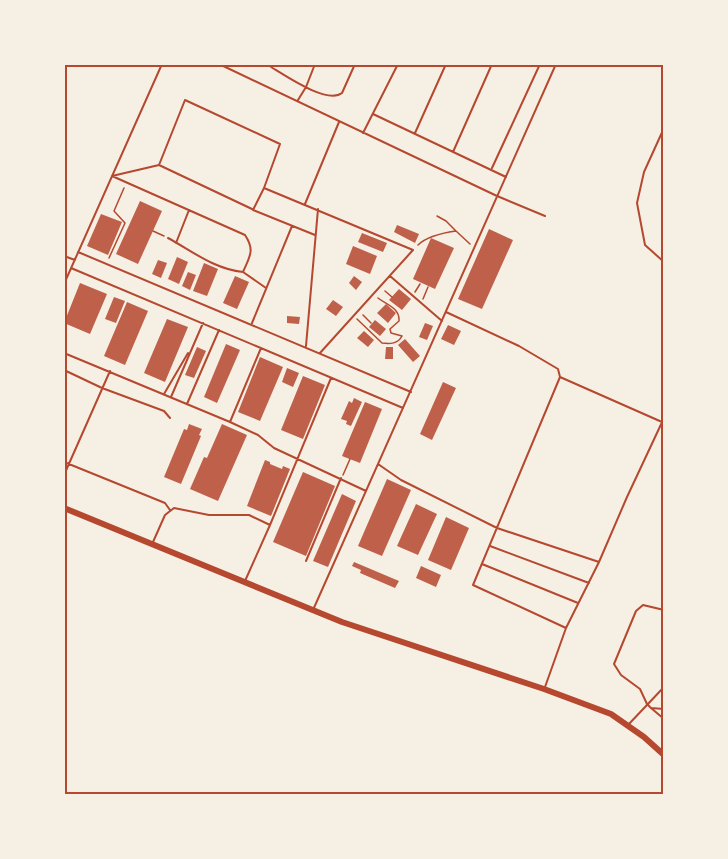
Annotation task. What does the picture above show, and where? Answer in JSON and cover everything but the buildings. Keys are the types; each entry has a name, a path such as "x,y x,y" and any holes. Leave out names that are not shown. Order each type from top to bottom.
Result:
{"street":[{"path":"64,508 342,622 544,689 611,714 628,725 663,755"}],"lane":[{"path":"64,284 162,64"},
{"path":"219,64 497,196 545,216"},
{"path":"266,64 306,87 333,97 342,93 355,64"},
{"path":"298,100 315,64"},
{"path":"363,133 398,64"},
{"path":"415,133 446,64"},
{"path":"453,152 492,64"},
{"path":"492,169 540,64"},
{"path":"313,610 556,64"},
{"path":"159,165 185,100 280,144 264,188 253,210"},
{"path":"373,114 506,177"},
{"path":"305,204 339,122"},
{"path":"663,128 644,172 637,203 645,245 663,262"},
{"path":"112,176 159,165 253,210 315,235"},
{"path":"112,176 245,235 251,244 251,255 243,272"},
{"path":"264,188 413,250 320,353"},
{"path":"306,346 318,209"},
{"path":"176,243 189,210"},
{"path":"251,324 292,226"},
{"path":"168,238 193,254 231,271 243,272 266,288"},
{"path":"78,252 411,392"},
{"path":"64,256 75,260"},
{"path":"71,268 404,408"},
{"path":"390,276 442,321"},
{"path":"446,312 519,346 558,369 560,377 473,585 566,628"},
{"path":"171,397 203,323"},
{"path":"187,404 219,330"},
{"path":"164,394 193,346"},
{"path":"230,422 261,348"},
{"path":"64,353 230,422 258,435 274,448 366,491"},
{"path":"64,370 102,388 164,411 170,418"},
{"path":"64,475 110,371"},
{"path":"544,689 566,628 599,562 663,420 560,377"},
{"path":"244,583 332,378"},
{"path":"64,462 165,503 170,511"},
{"path":"378,464 401,480 497,528 527,536 599,562"},
{"path":"306,561 341,478"},
{"path":"152,544 165,515 174,508 209,515 249,515 270,525"},
{"path":"490,546 589,583"},
{"path":"482,564 578,603"},
{"path":"663,610 643,606 636,611 614,664 621,675 639,689 647,704 663,719"},
{"path":"628,725 663,687"},
{"path":"651,708 663,709"}],"path":[{"path":"106,264 125,223 114,211 126,182"},
{"path":"437,216 446,221 474,249"},
{"path":"153,231 168,238"},
{"path":"413,250 423,240 443,232 456,231"},
{"path":"413,295 420,284"},
{"path":"379,287 392,297"},
{"path":"421,302 429,287"},
{"path":"353,315 382,343 396,342 402,336 391,333 390,328 399,321 399,315 394,307 373,294"},
{"path":"358,310 371,323"},
{"path":"341,478 350,459"}]}
